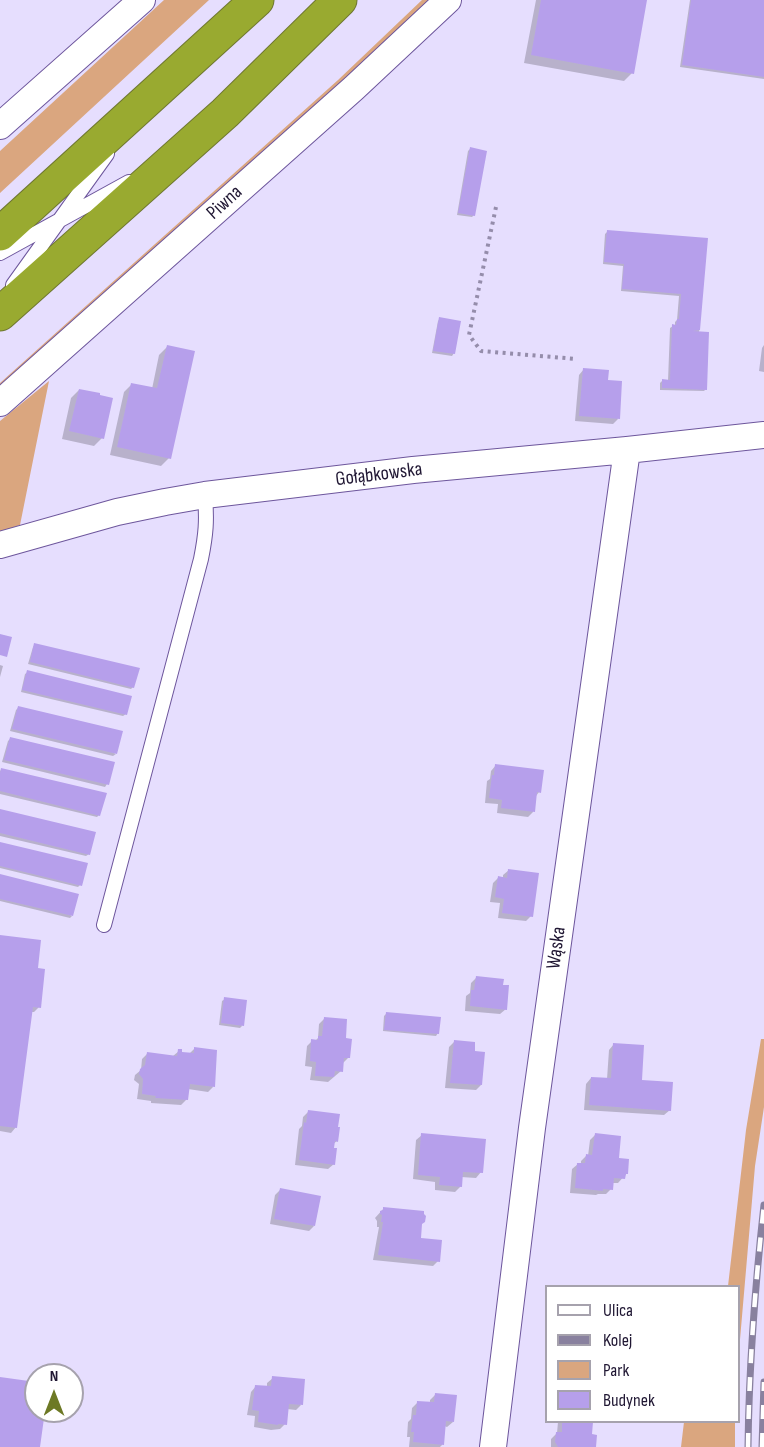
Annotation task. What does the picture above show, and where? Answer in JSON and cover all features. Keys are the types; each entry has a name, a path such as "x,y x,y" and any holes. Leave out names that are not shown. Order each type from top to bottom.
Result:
{"highway":[{"path":"0,234 257,0"},
{"path":"0,314 225,113 340,0"}],"street":[{"path":"0,126 142,0"},
{"name":"Piwna","path":"0,403 354,88 448,0"},
{"name":"Gołąbkowska","path":"0,545 117,512 205,495 424,469 764,435"},
{"name":"Wąska","path":"493,1447 532,1128 627,450"}],"lane":[{"path":"0,304 140,107"},
{"path":"0,253 178,155"},
{"path":"104,926 201,560 206,536 205,495"}],"path":[{"path":"496,207 469,336 481,351 576,359"}],"green space":[{"path":"164,0 209,0 0,193 0,151"},
{"path":"422,0 431,0 335,92 0,392 0,383 338,80"},
{"path":"49,381 20,525 0,532 0,421"},
{"path":"761,1039 764,1039 764,1107 755,1166 740,1339 740,1285 728,1285 746,1130"},
{"path":"684,1423 735,1423 735,1447 681,1447"}],"building":[{"path":"541,0 647,0 634,74 531,55"},
{"path":"691,0 764,0 764,77 682,65"},
{"path":"470,147 487,151 475,216 458,213"},
{"path":"607,230 708,238 700,330 693,331 709,332 707,390 662,388 662,379 670,380 672,324 676,325 679,319 681,294 622,289 624,264 604,262"},
{"path":"439,317 461,321 455,354 433,351"},
{"path":"167,345 195,351 171,459 117,447 131,383 157,388"},
{"path":"583,368 609,370 608,380 622,381 620,419 579,416"},
{"path":"79,389 113,398 104,439 69,431"},
{"path":"0,634 12,637 7,657 0,655"},
{"path":"34,643 140,668 134,688 30,662"},
{"path":"27,670 132,696 127,715 22,690"},
{"path":"18,706 123,731 117,754 12,729"},
{"path":"10,737 115,762 109,785 4,760"},
{"path":"495,764 544,770 541,793 537,792 535,812 501,808 502,800 489,798"},
{"path":"1,768 107,793 100,816 0,791"},
{"path":"0,809 96,832 90,855 0,833"},
{"path":"0,842 88,863 82,886 0,866"},
{"path":"508,869 539,873 533,917 502,913 504,899 495,897 498,876 507,878"},
{"path":"0,874 79,894 73,916 0,899"},
{"path":"0,935 41,940 38,968 45,969 41,1008 33,1007 17,1128 0,1126"},
{"path":"476,976 504,979 503,985 509,985 507,1010 470,1006 471,990 474,990"},
{"path":"224,997 247,1000 244,1026 221,1023"},
{"path":"386,1012 441,1017 439,1034 384,1030"},
{"path":"324,1017 347,1019 346,1038 352,1039 350,1058 344,1058 343,1072 335,1071 334,1077 315,1076 316,1062 310,1061 311,1039 318,1040 318,1036 322,1036"},
{"path":"454,1040 475,1042 475,1051 485,1052 482,1085 450,1083"},
{"path":"613,1043 644,1045 642,1080 673,1082 671,1111 589,1105 591,1077 611,1078"},
{"path":"194,1047 217,1050 215,1087 190,1084 188,1100 155,1098 156,1096 142,1094 143,1079 139,1074 140,1069 145,1065 147,1052 177,1056 178,1049 182,1049 182,1052 194,1053"},
{"path":"308,1110 340,1114 338,1142 335,1141 334,1148 337,1148 335,1165 299,1160 304,1122 306,1123"},
{"path":"421,1133 486,1139 483,1173 463,1172 462,1187 439,1185 440,1177 418,1175"},
{"path":"595,1133 621,1136 619,1158 629,1159 628,1174 625,1179 614,1178 613,1190 575,1188 577,1163 585,1163 586,1154 592,1155"},
{"path":"280,1188 321,1196 315,1226 274,1219"},
{"path":"383,1207 424,1211 426,1216 422,1224 421,1238 442,1240 440,1262 378,1255 383,1222 381,1222 380,1211"},
{"path":"272,1376 305,1379 303,1405 289,1404 287,1425 258,1422 259,1411 252,1410 255,1385 271,1386"},
{"path":"0,1377 24,1380 24,1423 43,1423 40,1447 0,1447"},
{"path":"435,1393 457,1395 454,1422 446,1421 444,1445 413,1442 414,1432 411,1432 417,1401 434,1402"},
{"path":"562,1423 593,1423 592,1434 597,1435 596,1447 558,1447 555,1442 556,1432 562,1432"}],"railway":[{"path":"748,1447 753,1326 764,1205"},
{"path":"762,1447 764,1382"}]}
